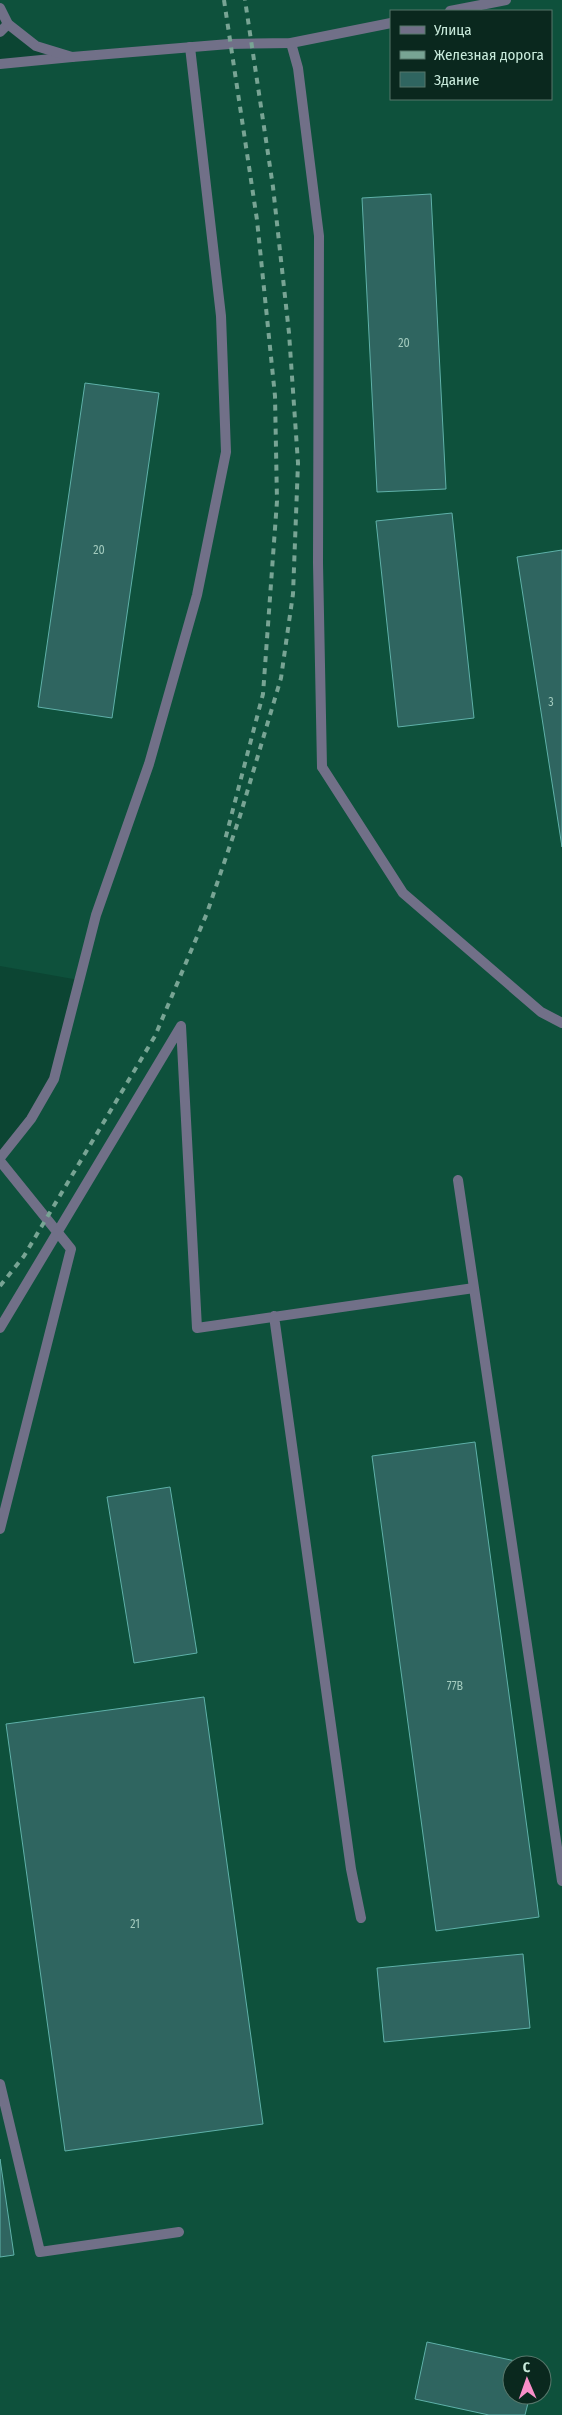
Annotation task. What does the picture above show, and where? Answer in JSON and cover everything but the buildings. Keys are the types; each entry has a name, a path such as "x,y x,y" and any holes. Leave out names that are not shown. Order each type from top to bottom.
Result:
{"street":[{"path":"455,10 506,0"},
{"path":"0,8 8,24 36,46 72,57"},
{"path":"0,64 229,44 291,43 390,23"},
{"path":"0,32 8,24"},
{"path":"291,43 298,68 319,236 318,563 322,767 403,893 541,1012 562,1023"},
{"path":"0,1530 71,1249 0,1160 31,1119 54,1079 96,916 149,764 197,595 226,452 221,316 190,47"},
{"path":"0,1328 181,1026 197,1328 474,1288"},
{"path":"458,1180 562,1881"},
{"path":"0,1315 50,1244"},
{"path":"274,1316 351,1869 361,1918"},
{"path":"0,2084 40,2252 179,2232"}],"shaded area":[{"path":"0,0 562,0 562,2415 0,2415 0,1158 54,1079 79,980 0,966 0,64 70,57 36,46 0,8"}],"railway":[{"path":"224,0 257,220 275,396 277,501 263,694 225,840"},
{"path":"0,1286 24,1256 155,1036 207,913 240,816 281,678 293,594 298,463 289,333 273,187 245,0"}]}
